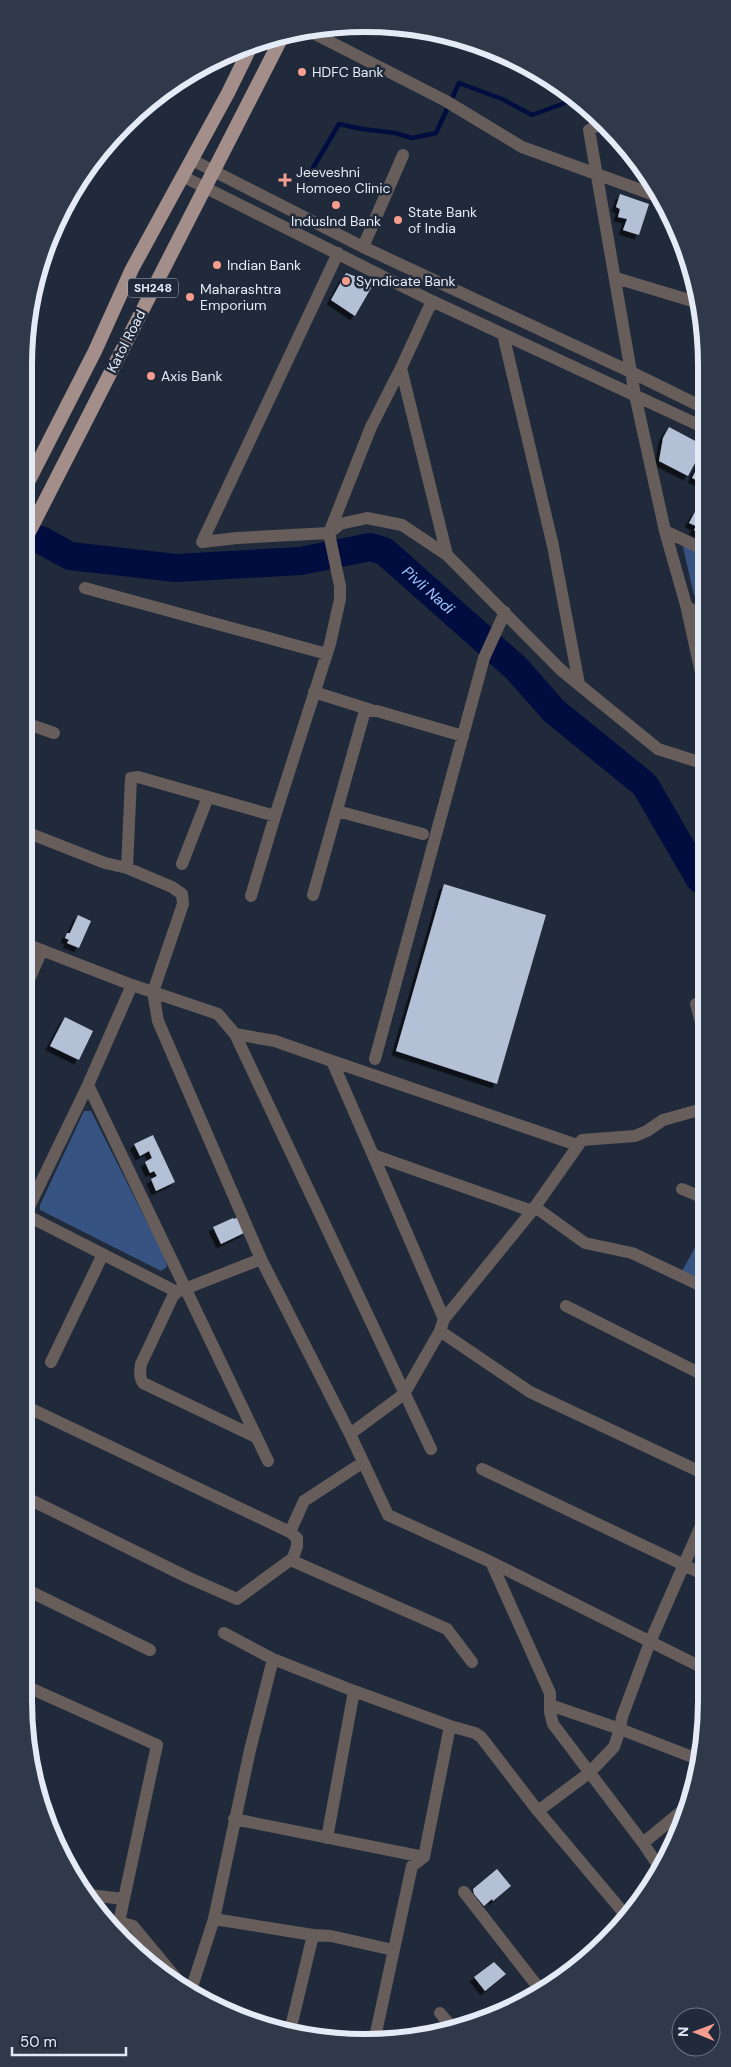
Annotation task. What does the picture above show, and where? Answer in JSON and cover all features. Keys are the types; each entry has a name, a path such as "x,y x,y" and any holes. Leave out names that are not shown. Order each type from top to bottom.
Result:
{"main road":[{"name":"Katol Road","path":"32,524 279,44"},
{"name":"Katol Road","path":"32,474 95,351 132,269 228,93 247,54"}],"street":[{"path":"318,36 450,103 522,147 651,194"},
{"path":"597,126 589,130 635,396 664,531 686,605 698,659"},
{"path":"363,247 403,155"},
{"path":"192,160 363,247 698,405"},
{"path":"182,176 338,252 432,301 698,425"},
{"path":"330,539 237,538 202,542 338,252"},
{"path":"616,278 692,302"},
{"path":"251,896 327,654 340,599 330,539 371,427 432,301"},
{"path":"503,334 554,546 579,684"},
{"path":"401,368 447,555"},
{"path":"330,539 340,524 367,518 402,525 447,555 561,670 658,749 698,762"},
{"path":"664,531 698,547"},
{"path":"85,588 327,654"},
{"path":"686,605 698,615"},
{"path":"375,1059 484,658 505,612"},
{"path":"314,692 463,736"},
{"path":"313,895 364,714 371,710"},
{"path":"32,726 54,734"},
{"path":"127,868 131,778 138,777 276,816"},
{"path":"182,864 208,796"},
{"path":"337,811 423,834"},
{"path":"32,834 105,863 127,868 172,887 182,894 183,904 153,992 158,1021 261,1260 350,1434 388,1515 491,1562 698,1666"},
{"path":"32,946 132,985 218,1014 235,1034 404,1394 432,1449"},
{"path":"32,973 42,950"},
{"path":"32,1202 88,1085 132,985"},
{"path":"696,1004 698,1011"},
{"path":"235,1034 275,1041 577,1145"},
{"path":"332,1061 373,1155 442,1325 530,1392 698,1471"},
{"path":"88,1085 181,1290 268,1460"},
{"path":"350,1434 404,1394 442,1325 534,1209 582,1140 641,1134 663,1120 698,1110"},
{"path":"373,1155 534,1209 585,1243 632,1253 698,1284"},
{"path":"682,1189 698,1196"},
{"path":"32,1218 102,1254 181,1290"},
{"path":"51,1362 102,1254"},
{"path":"256,1437 143,1383 140,1378 141,1364 173,1296 181,1290 261,1260"},
{"path":"566,1306 698,1373"},
{"path":"32,1409 290,1532 298,1538 297,1546 293,1558 237,1599 187,1578 32,1500"},
{"path":"290,1532 304,1501 362,1463"},
{"path":"482,1469 698,1572"},
{"path":"538,1812 589,1773 614,1748 622,1717 650,1642 698,1532"},
{"path":"293,1558 298,1564 447,1629 472,1662"},
{"path":"491,1562 550,1693 553,1724 657,1863"},
{"path":"32,1597 150,1650"},
{"path":"224,1633 273,1659 354,1691 450,1726 469,1731 481,1737 538,1812 623,1912"},
{"path":"192,1986 214,1919 234,1819 273,1659"},
{"path":"32,1689 156,1745 118,1924"},
{"path":"327,1838 354,1691"},
{"path":"550,1705 620,1729 694,1758"},
{"path":"376,2034 412,1866 424,1857 450,1726"},
{"path":"643,1843 679,1813"},
{"path":"234,1819 424,1857"},
{"path":"464,1892 538,1986"},
{"path":"95,1896 124,1899"},
{"path":"214,1919 313,1935 331,1936 394,1950"},
{"path":"120,1927 133,1926 171,1971"},
{"path":"291,2026 313,1935"},
{"path":"440,2013 449,2024"}],"shaded area":[{"path":"680,534 698,540 698,598 694,595"},
{"path":"84,1111 91,1111 165,1258 167,1267 161,1271 40,1210 40,1205"},
{"path":"698,1242 698,1279 682,1271"}],"building":[{"path":"620,194 649,204 639,235 623,230 627,219 618,217 620,209 616,207"},
{"path":"346,273 374,283 355,316 331,300"},
{"path":"669,427 698,442 698,458 688,476 659,461 663,438"},
{"path":"698,466 698,481 692,478"},
{"path":"696,510 698,510 698,532 694,530 696,526 689,523"},
{"path":"444,884 546,915 497,1084 396,1051"},
{"path":"78,915 91,921 79,948 67,943 69,940 65,938 67,933 70,933"},
{"path":"65,1017 93,1031 79,1060 50,1046"},
{"path":"153,1135 175,1182 156,1191 151,1179 157,1176 154,1171 150,1173 145,1162 152,1158 149,1151 140,1156 134,1144"},
{"path":"239,1217 246,1232 221,1244 213,1227"},
{"path":"497,1869 511,1886 484,1906 474,1894 473,1889"},
{"path":"494,1962 506,1974 485,1991 474,1977"}],"waterway":[{"path":"307,178 339,124 395,133 412,138 436,133 459,83 502,99 532,115 569,102"},
{"name":"Pivli Nadi","path":"41,540 70,556 176,568 301,561 370,547 384,551 516,668 554,711 645,785 698,876"}],"place":[{"name":"HDFC Bank","path":"302,72"},
{"name":"Jeeveshni Homoeo Clinic","path":"285,180"},
{"name":"IndusInd Bank","path":"336,205"},
{"name":"State Bank of India","path":"398,220"},
{"name":"Indian Bank","path":"217,265"},
{"name":"Syndicate Bank","path":"346,281"},
{"name":"Maharashtra Emporium","path":"190,297"},
{"name":"Axis Bank","path":"151,376"}]}
